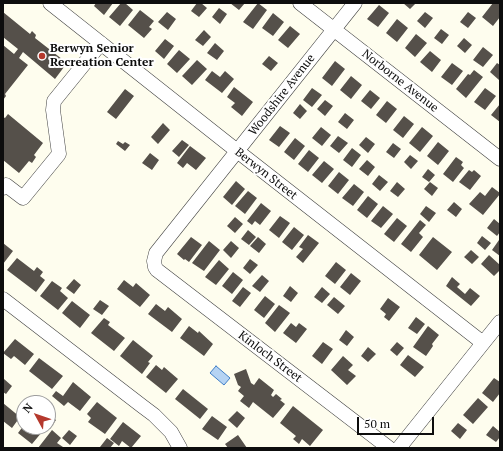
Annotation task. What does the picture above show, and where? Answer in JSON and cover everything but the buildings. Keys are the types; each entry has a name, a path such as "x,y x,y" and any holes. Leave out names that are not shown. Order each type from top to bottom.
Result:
{"street":[{"name":"Berwyn Street","path":"50,3 483,343"},
{"name":"Norborne Avenue","path":"300,3 500,159"},
{"name":"Woodshire Avenue","path":"154,264 156,253 355,3"},
{"path":"3,188 6,185 23,198 59,154 53,110 54,101 101,43"},
{"name":"Kinloch Street","path":"154,264 157,270 388,448"},
{"path":"3,299 154,415 171,432 180,448"},
{"path":"399,448 500,322"}],"water":[{"path":"216,366 230,378 224,385 210,373"}],"place":[{"name":"Berwyn Senior Recreation Center","path":"42,56"}]}
